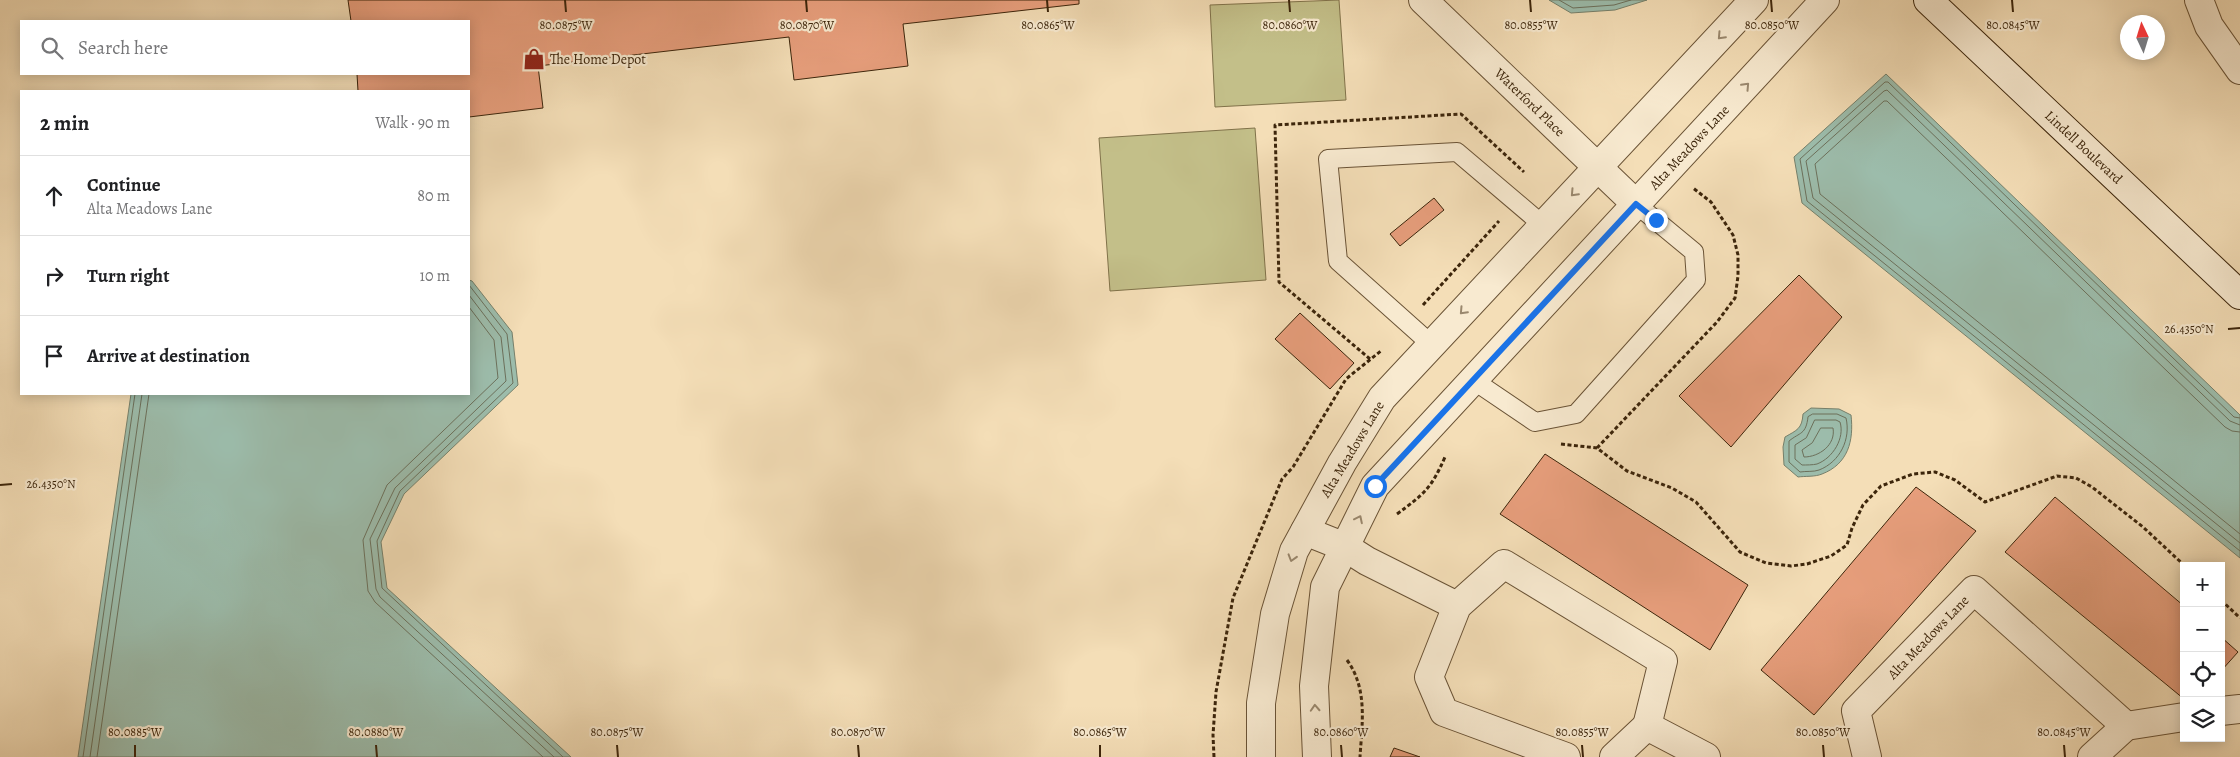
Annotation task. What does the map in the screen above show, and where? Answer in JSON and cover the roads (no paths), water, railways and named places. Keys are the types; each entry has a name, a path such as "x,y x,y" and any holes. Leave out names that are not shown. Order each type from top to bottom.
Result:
{"street":[{"name":"Waterford Place","path":"1423,0 1636,204"},
{"name":"Alta Meadows Lane","path":"1261,757 1261,703 1275,614 1294,551 1342,463 1382,398 1754,0"},
{"name":"Alta Meadows Lane","path":"1317,757 1314,686 1325,587 1375,486 1825,0"},
{"name":"Lindell Boulevard","path":"1928,0 2240,295"},
{"path":"2199,0 2209,26 2240,70"},
{"path":"1305,531 1345,547 1368,561 1458,606"},
{"path":"1566,757 1444,712 1429,677 1458,606 1504,564 1663,660 1647,726 1614,757"},
{"name":"Alta Meadows Lane","path":"1867,757 1856,711 1974,590 2126,726"},
{"path":"2225,711 2240,709"},
{"path":"2092,757 2126,726 2180,718"},
{"path":"1647,726 1706,757"}],"lane":[{"path":"1432,345 1338,262 1328,159 1457,152 1543,225"},
{"path":"1473,380 1535,422 1576,414 1696,280 1694,252 1636,204"}],"water":[{"path":"1549,0 1647,0 1615,10 1571,13"},
{"path":"1886,74 2240,415 2240,558 1802,203 1794,157"},
{"path":"470,280 472,281 512,332 518,385 404,494 381,542 387,588 571,757 78,757 131,395 470,395"},
{"path":"1811,408 1839,409 1851,415 1850,442 1843,458 1831,470 1819,475 1798,477 1784,465 1783,447 1785,437 1798,428 1803,414"}],"place":[{"name":"The Home Depot","path":"534,59"}]}
